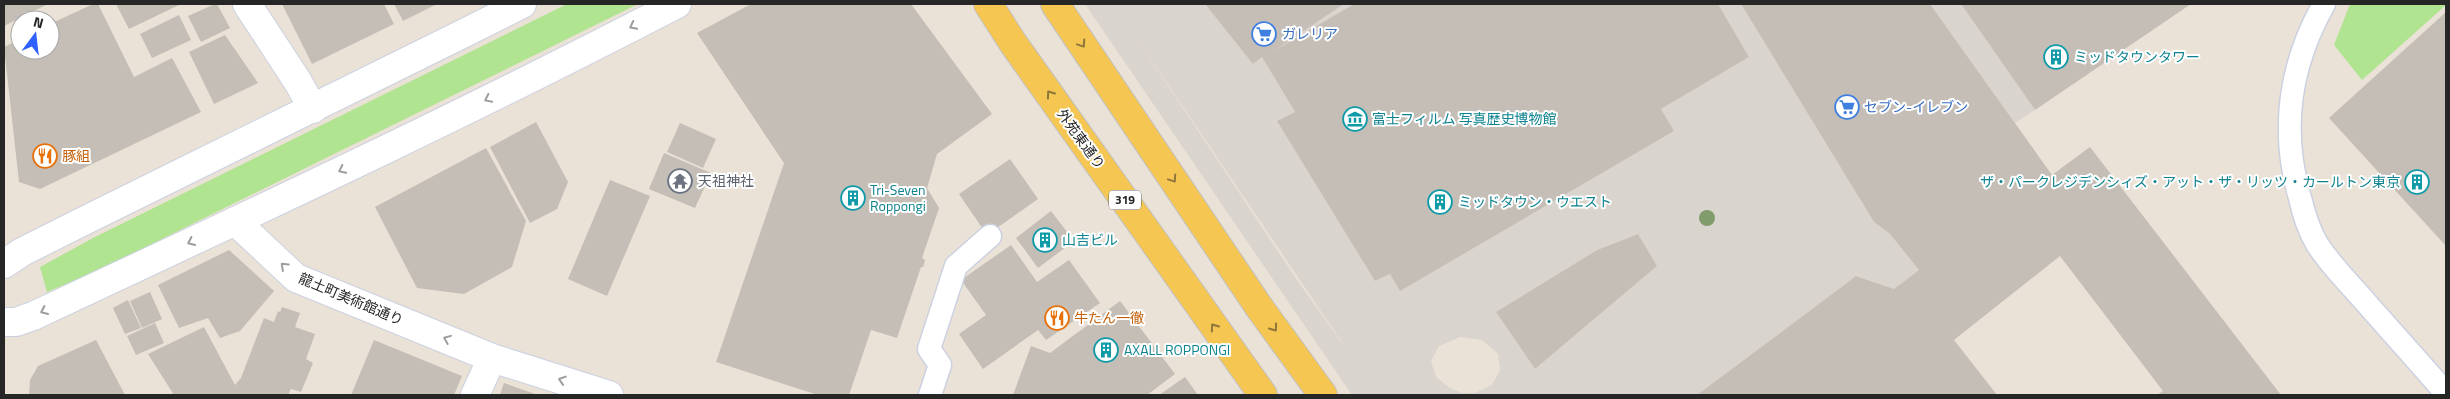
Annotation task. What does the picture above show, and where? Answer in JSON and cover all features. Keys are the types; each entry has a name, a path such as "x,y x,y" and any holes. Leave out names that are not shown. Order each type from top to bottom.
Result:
{"main road":[{"name":"外苑東通り","path":"988,4 1013,43 1263,395"},
{"path":"1054,4 1259,307 1323,395"}],"street":[{"path":"248,4 313,109"},
{"path":"4,264 22,252 192,166 313,109 522,4"},
{"path":"4,322 16,322 33,316 236,221 578,55 677,4"},
{"name":"龍土町美術館通り","path":"236,221 296,278 492,358 609,395"},
{"path":"475,395 492,358"}],"lane":[{"path":"2324,4 2308,32 2298,62 2291,97 2289,124 2291,153 2297,187 2307,223 2328,258 2446,393"},
{"path":"930,395 940,365 929,350 956,266 990,236"}],"green space":[{"path":"567,4 638,4 95,272 47,292 40,267 93,238"},
{"path":"2350,4 2446,5 2362,80 2334,45"}],"shaded area":[{"path":"1085,4 1205,4 1253,63 1344,4 1354,4 1263,58 1295,112 1278,121 1375,281 1390,274 1400,290 1674,131 1661,109 1749,57 1718,4 1741,4 1874,222 1890,234 1919,270 1894,289 1856,276 1697,395 1352,395","holes":["1125,21 1341,341 1341,342 1295,277","1638,234 1657,266 1535,369 1496,312 1597,250","1460,337 1482,340 1498,354 1500,370 1492,385 1475,393 1462,393 1450,388 1436,377 1431,361 1439,346"]},
{"path":"1930,4 1961,4 2035,110 2015,123"}],"building":[{"path":"4,4 48,4 36,10 10,10 10,23 4,26"},
{"path":"93,4 98,4 134,77 172,58 201,112 40,189 19,182 4,47 10,44 10,60 60,60 60,19"},
{"path":"116,4 181,4 129,29"},
{"path":"217,4 230,28 201,42 188,16"},
{"path":"282,4 384,4 394,24 312,64"},
{"path":"394,4 437,4 403,21"},
{"name":"Tri-Seven Roppongi","path":"751,4 911,4 992,114 937,154 927,188 939,208 922,258 925,260 923,267 921,267 897,338 871,330 849,395 818,395 716,362 784,163 697,33"},
{"name":"ミッドタウン・ウエスト","path":"1205,4 1344,4 1272,52 1354,4 1718,4 1749,57 1661,109 1674,131 1400,291 1390,274 1375,281 1277,121 1295,112 1262,57 1253,64"},
{"path":"1741,4 1930,4 2052,175 2090,147 2281,395 2157,395 2163,391 2060,256 1954,340 1997,395 1697,395 1856,276 1894,289 1919,270 1890,234 1874,222"},
{"name":"ミッドタウンタワー","path":"1961,4 2191,4 2035,110"},
{"name":"ザ・パークレジデンシィズ・アット・ザ・リッツ・カールトン東京","path":"2446,12 2446,246 2329,118"},
{"path":"179,15 191,40 152,58 140,34"},
{"path":"225,35 258,83 214,104 189,52"},
{"path":"536,122 568,182 557,209 530,223 490,147"},
{"path":"680,123 716,139 703,168 667,152"},
{"path":"486,148 526,221 512,267 464,294 417,288 375,207"},
{"name":"天祖神社","path":"664,153 711,173 695,208 649,189"},
{"path":"1010,159 1038,199 987,235 959,194"},
{"path":"610,180 650,196 607,296 568,279"},
{"name":"山吉ビル","path":"1051,211 1074,241 1038,268 1016,238"},
{"path":"1638,234 1657,266 1535,369 1496,312 1597,250"},
{"path":"1011,245 1037,282 1069,260 1100,303 1046,340 1038,330 983,369 959,334 986,315 961,280"},
{"path":"229,250 274,291 240,331 220,338 208,318 179,328 158,285"},
{"path":"150,292 162,319 142,328 130,301"},
{"path":"128,300 141,328 125,334 113,308"},
{"name":"AXALL ROPPONGI","path":"1120,301 1175,374 1147,395 1013,395 1031,346 1050,353"},
{"path":"282,307 300,313 295,327 315,334 306,359 313,363 301,392 291,389 288,395 174,395 148,354 204,327 235,385 241,378 264,318 274,322 278,311 280,312"},
{"path":"155,323 164,343 136,355 127,336"},
{"path":"96,340 125,395 29,395 30,380 38,366"},
{"path":"374,340 462,376 454,395 351,395"},
{"path":"1185,377 1198,395 1159,395"},
{"path":"504,383 538,395 500,395"}],"place":[{"name":"ガレリア","path":"1264,34"},
{"name":"ミッドタウンタワー","path":"2056,57"},
{"name":"セブン-イレブン","path":"1847,107"},
{"name":"富士フィルム 写真歴史博物館","path":"1355,119"},
{"name":"豚組","path":"45,156"},
{"name":"天祖神社","path":"680,181"},
{"name":"ザ・パークレジデンシィズ・アット・ザ・リッツ・カールトン東京","path":"2417,182"},
{"name":"Tri-Seven Roppongi","path":"853,198"},
{"name":"ミッドタウン・ウエスト","path":"1440,202"},
{"name":"山吉ビル","path":"1045,240"},
{"name":"牛たん一徹","path":"1057,318"},
{"name":"AXALL ROPPONGI","path":"1106,350"}]}
